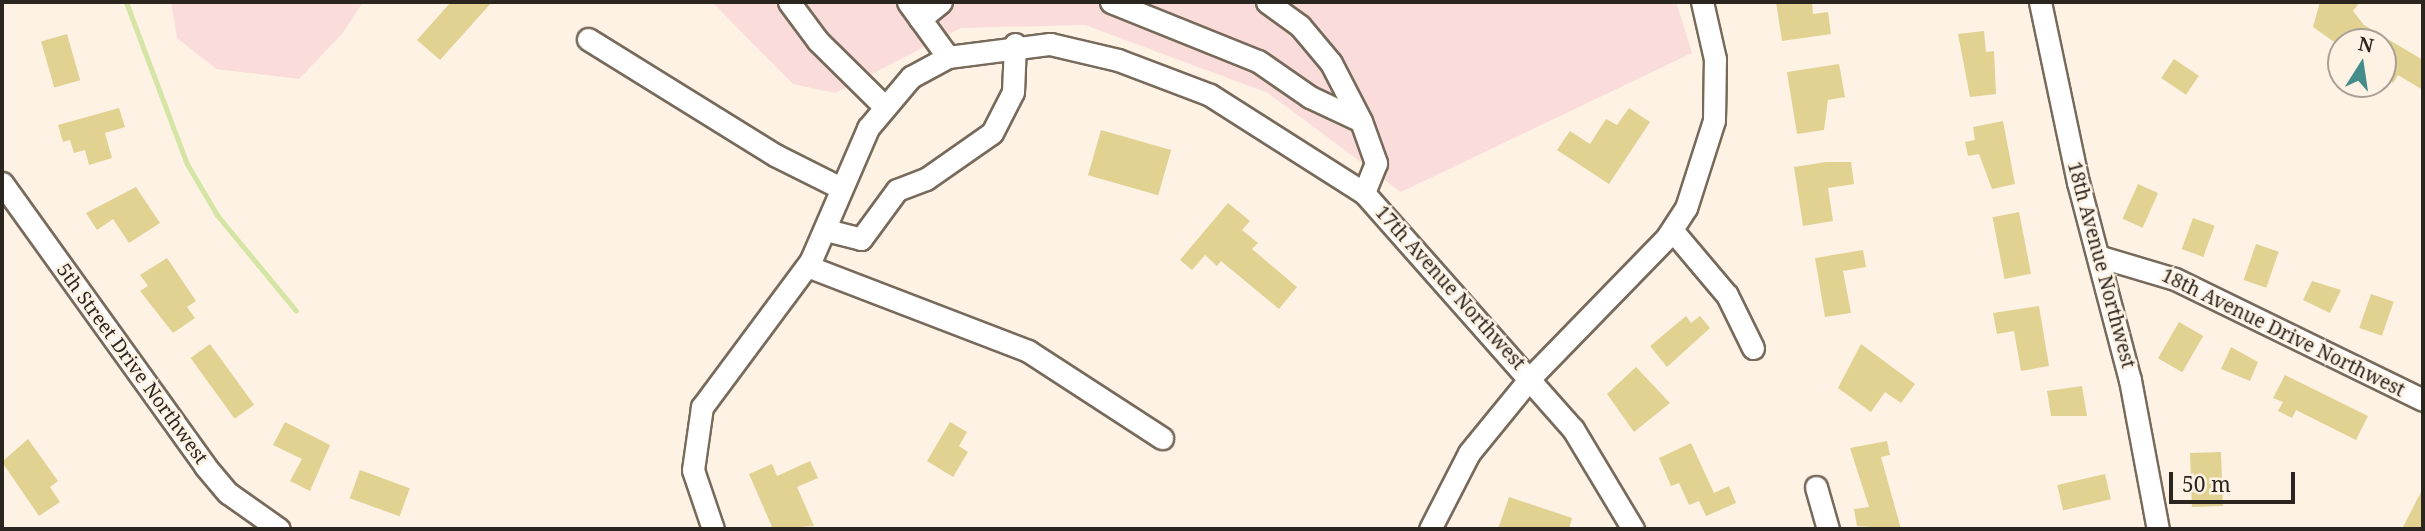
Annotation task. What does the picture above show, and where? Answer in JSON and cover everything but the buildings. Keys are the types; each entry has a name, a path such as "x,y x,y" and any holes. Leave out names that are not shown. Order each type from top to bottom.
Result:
{"street":[{"path":"789,2 818,41 885,107"},
{"path":"941,2 914,10 948,57"},
{"path":"1111,2 1141,7 1258,61 1310,97 1361,121"},
{"path":"1267,2 1300,26 1331,64 1361,121 1376,163 1364,193"},
{"path":"1430,529 1463,462 1531,377 1672,230 1695,187 1714,121 1715,59 1702,2"},
{"name":"18th Avenue Northwest","path":"2040,2 2078,182 2101,257 2158,529"},
{"path":"588,38 775,155 841,188"},
{"path":"826,230 861,239 897,190 926,179 992,134 1013,92 1016,44"},
{"name":"17th Avenue Northwest","path":"713,529 693,470 702,407 807,266 826,230 851,159 885,107 911,78 948,57 1016,44 1081,50 1169,77 1237,109 1364,193 1531,377 1601,468 1633,529"},
{"name":"5th Street Drive Northwest","path":"2,183 205,466 228,493 279,529"},
{"path":"1672,230 1727,295 1753,348"},
{"name":"18th Avenue Drive Northwest","path":"2101,257 2175,279 2420,392"},
{"path":"807,266 1028,351 1162,438"},
{"path":"1816,487 1828,529"}],"shaded area":[{"path":"171,2 363,2 342,34 299,79 216,69 177,38"},
{"path":"712,2 1676,2 1692,53 1401,192 1268,93 1085,25 961,28 835,93 793,84"}],"waterway":[{"path":"126,2 187,164 217,215 296,311"}]}
